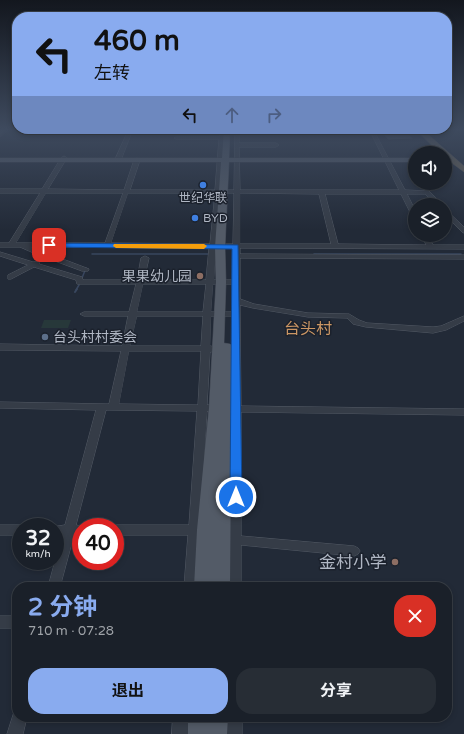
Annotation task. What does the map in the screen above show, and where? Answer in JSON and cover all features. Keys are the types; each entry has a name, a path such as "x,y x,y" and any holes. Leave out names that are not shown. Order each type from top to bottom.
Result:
{"highway":[{"path":"453,162 464,170"},
{"path":"452,163 464,175"}],"main road":[{"path":"221,582 225,409 222,314 228,162"},
{"path":"203,582 200,530 225,409"},
{"path":"198,722 198,734"},
{"path":"217,734 218,722"}],"street":[{"path":"11,245 61,162"},
{"path":"107,246 136,162"},
{"path":"388,162 408,202"},
{"path":"0,191 428,192 434,198"},
{"path":"322,192 335,246"},
{"path":"452,218 464,230"},
{"path":"428,242 430,246"},
{"path":"0,245 464,247"},
{"path":"20,245 48,257 85,269"},
{"path":"224,247 236,256 464,257"},
{"path":"2,254 79,279 80,282 224,282"},
{"path":"224,282 236,256"},
{"path":"11,277 48,257"},
{"path":"78,518 107,407 125,348 145,258"},
{"path":"224,282 237,301 253,306 308,315 349,316 356,322 366,325 433,330 443,328 464,318"},
{"path":"84,314 222,314 237,301"},
{"path":"222,314 225,409 236,540 235,582"},
{"path":"0,347 222,349"},
{"path":"191,582 200,530 202,408 222,349"},
{"path":"0,405 464,412"},
{"path":"0,530 12,530"},
{"path":"124,530 200,530"},
{"path":"56,582 72,538"},
{"path":"236,540 354,551"},
{"path":"0,622 12,622"},
{"path":"14,734 18,722"},
{"path":"180,734 181,722"},
{"path":"234,722 234,734"}],"shaded area":[{"path":"44,320 71,320 68,328 41,328"}],"waterway":[{"path":"92,254 208,254"},
{"path":"314,254 461,254"},
{"path":"82,278 86,268"},
{"path":"76,290 79,285"}],"slow traffic":[{"path":"116,246 204,246"}],"place":[{"name":"世纪华联","path":"203,185"},
{"name":"BYD","path":"195,218"},
{"name":"果果幼儿园","path":"200,276"},
{"name":"台头村村委会","path":"45,337"},
{"name":"金村小学","path":"395,562"}],"district":[{"name":"台头村","path":"308,328"}],"route":[{"path":"49,245 236,247 236,497"}]}
